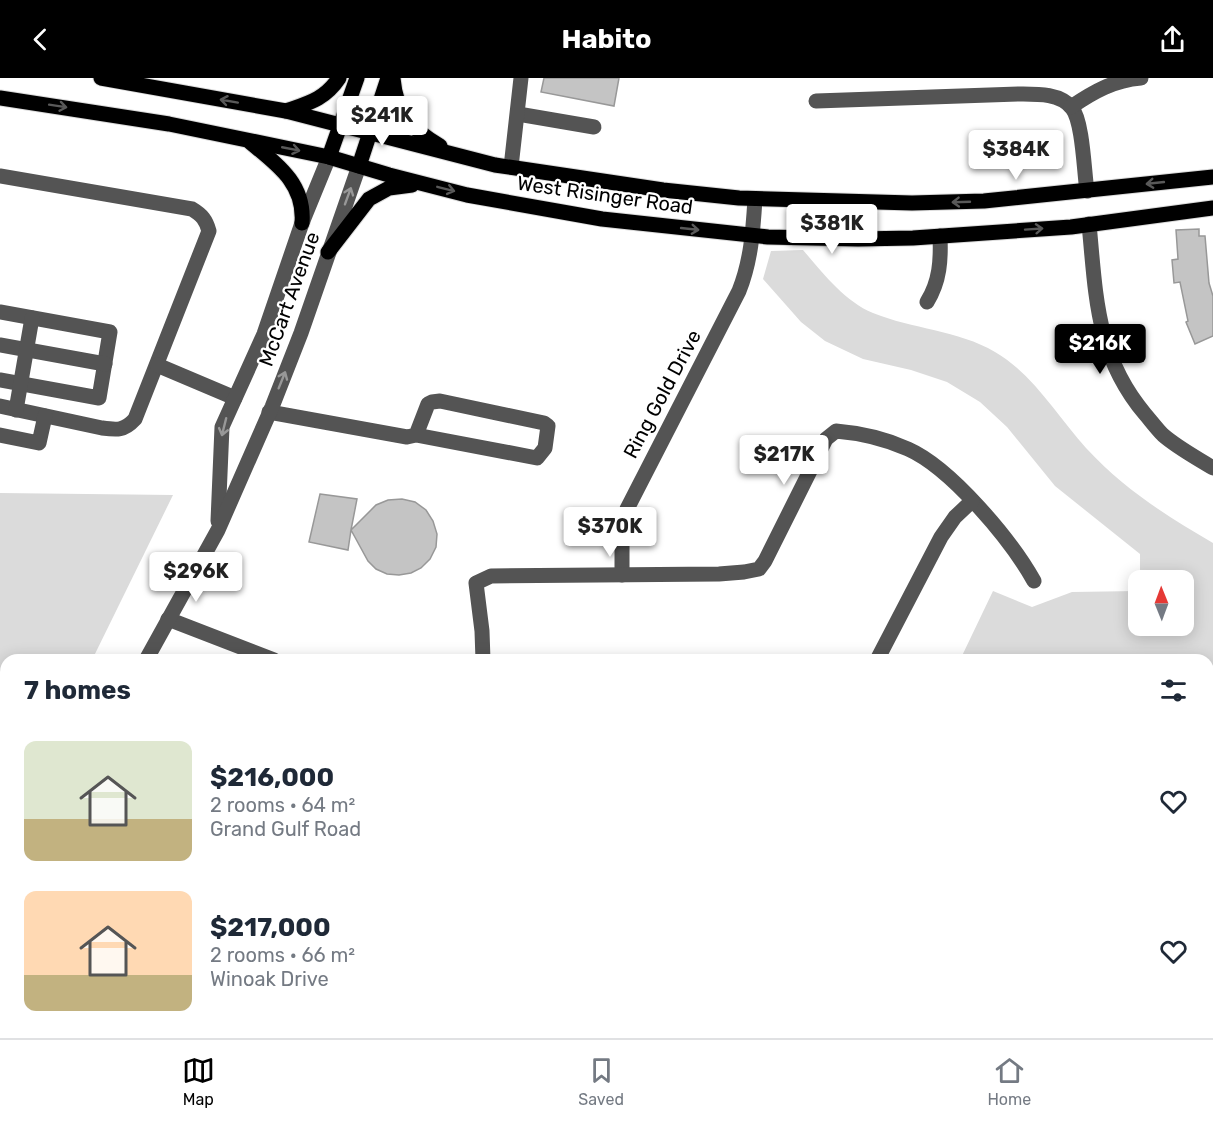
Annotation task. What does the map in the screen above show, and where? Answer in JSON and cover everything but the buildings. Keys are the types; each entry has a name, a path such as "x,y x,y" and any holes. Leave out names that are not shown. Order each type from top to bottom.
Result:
{"main road":[{"name":"West Risinger Road","path":"100,78 286,111 511,167 663,190 755,199 912,203 984,201 1213,177"},
{"path":"286,111 330,92 339,78"},
{"name":"McCart Avenue","path":"329,157 357,78"},
{"name":"McCart Avenue","path":"359,166 388,78"},
{"path":"393,78 399,108 411,125 422,135 456,155"},
{"name":"West Risinger Road","path":"0,98 158,122 329,157 467,195 602,219 752,235 858,239 940,236 1089,224 1213,208"},
{"path":"249,141 280,167 294,186 303,209 302,223"},
{"path":"328,252 375,194 389,188 422,183"}],"street":[{"path":"511,167 521,78"},
{"path":"1071,107 1105,86 1127,79 1141,78"},
{"path":"816,100 1040,94 1056,98 1071,107 1078,120 1087,191"},
{"path":"518,114 594,127"},
{"name":"McCart Avenue","path":"218,530 222,427 264,334 302,223 329,157"},
{"name":"McCart Avenue","path":"149,654 218,530 269,412 301,333 359,166"},
{"path":"0,176 192,209 207,222 209,231 208,239 135,419 128,427 115,429 0,406"},
{"name":"Ring Gold Drive","path":"622,574 622,527 627,509 747,272 755,199"},
{"path":"1089,224 1096,303 1106,347 1119,376 1138,405 1163,435 1213,468"},
{"path":"927,302 939,276 940,236"},
{"path":"0,312 110,332 99,398 0,380"},
{"path":"16,410 32,318"},
{"path":"0,345 105,364"},
{"path":"157,365 235,398"},
{"path":"269,412 397,436 416,435 537,458 545,448 548,426 544,423 440,401 428,404 416,435"},
{"path":"0,435 39,443 45,416"},
{"path":"483,654 476,583 492,576 719,574 759,569 826,439 837,431 883,440 908,448 944,473 1016,550 1034,580"},
{"path":"880,654 941,537 955,517 972,501"},
{"path":"168,619 258,654"}],"shaded area":[{"path":"803,250 843,294 862,308 903,323 966,339 995,352 1008,361 1033,383 1100,463 1130,489 1213,543 1213,654 963,654 993,591 1032,607 1072,592 1128,591 1128,636 1194,636 1194,570 1140,570 1140,554 1055,486 1007,427 980,402 947,382 911,370 863,359 825,341 801,322 763,279 771,251"},
{"path":"0,493 173,495 95,654 0,654"}]}
